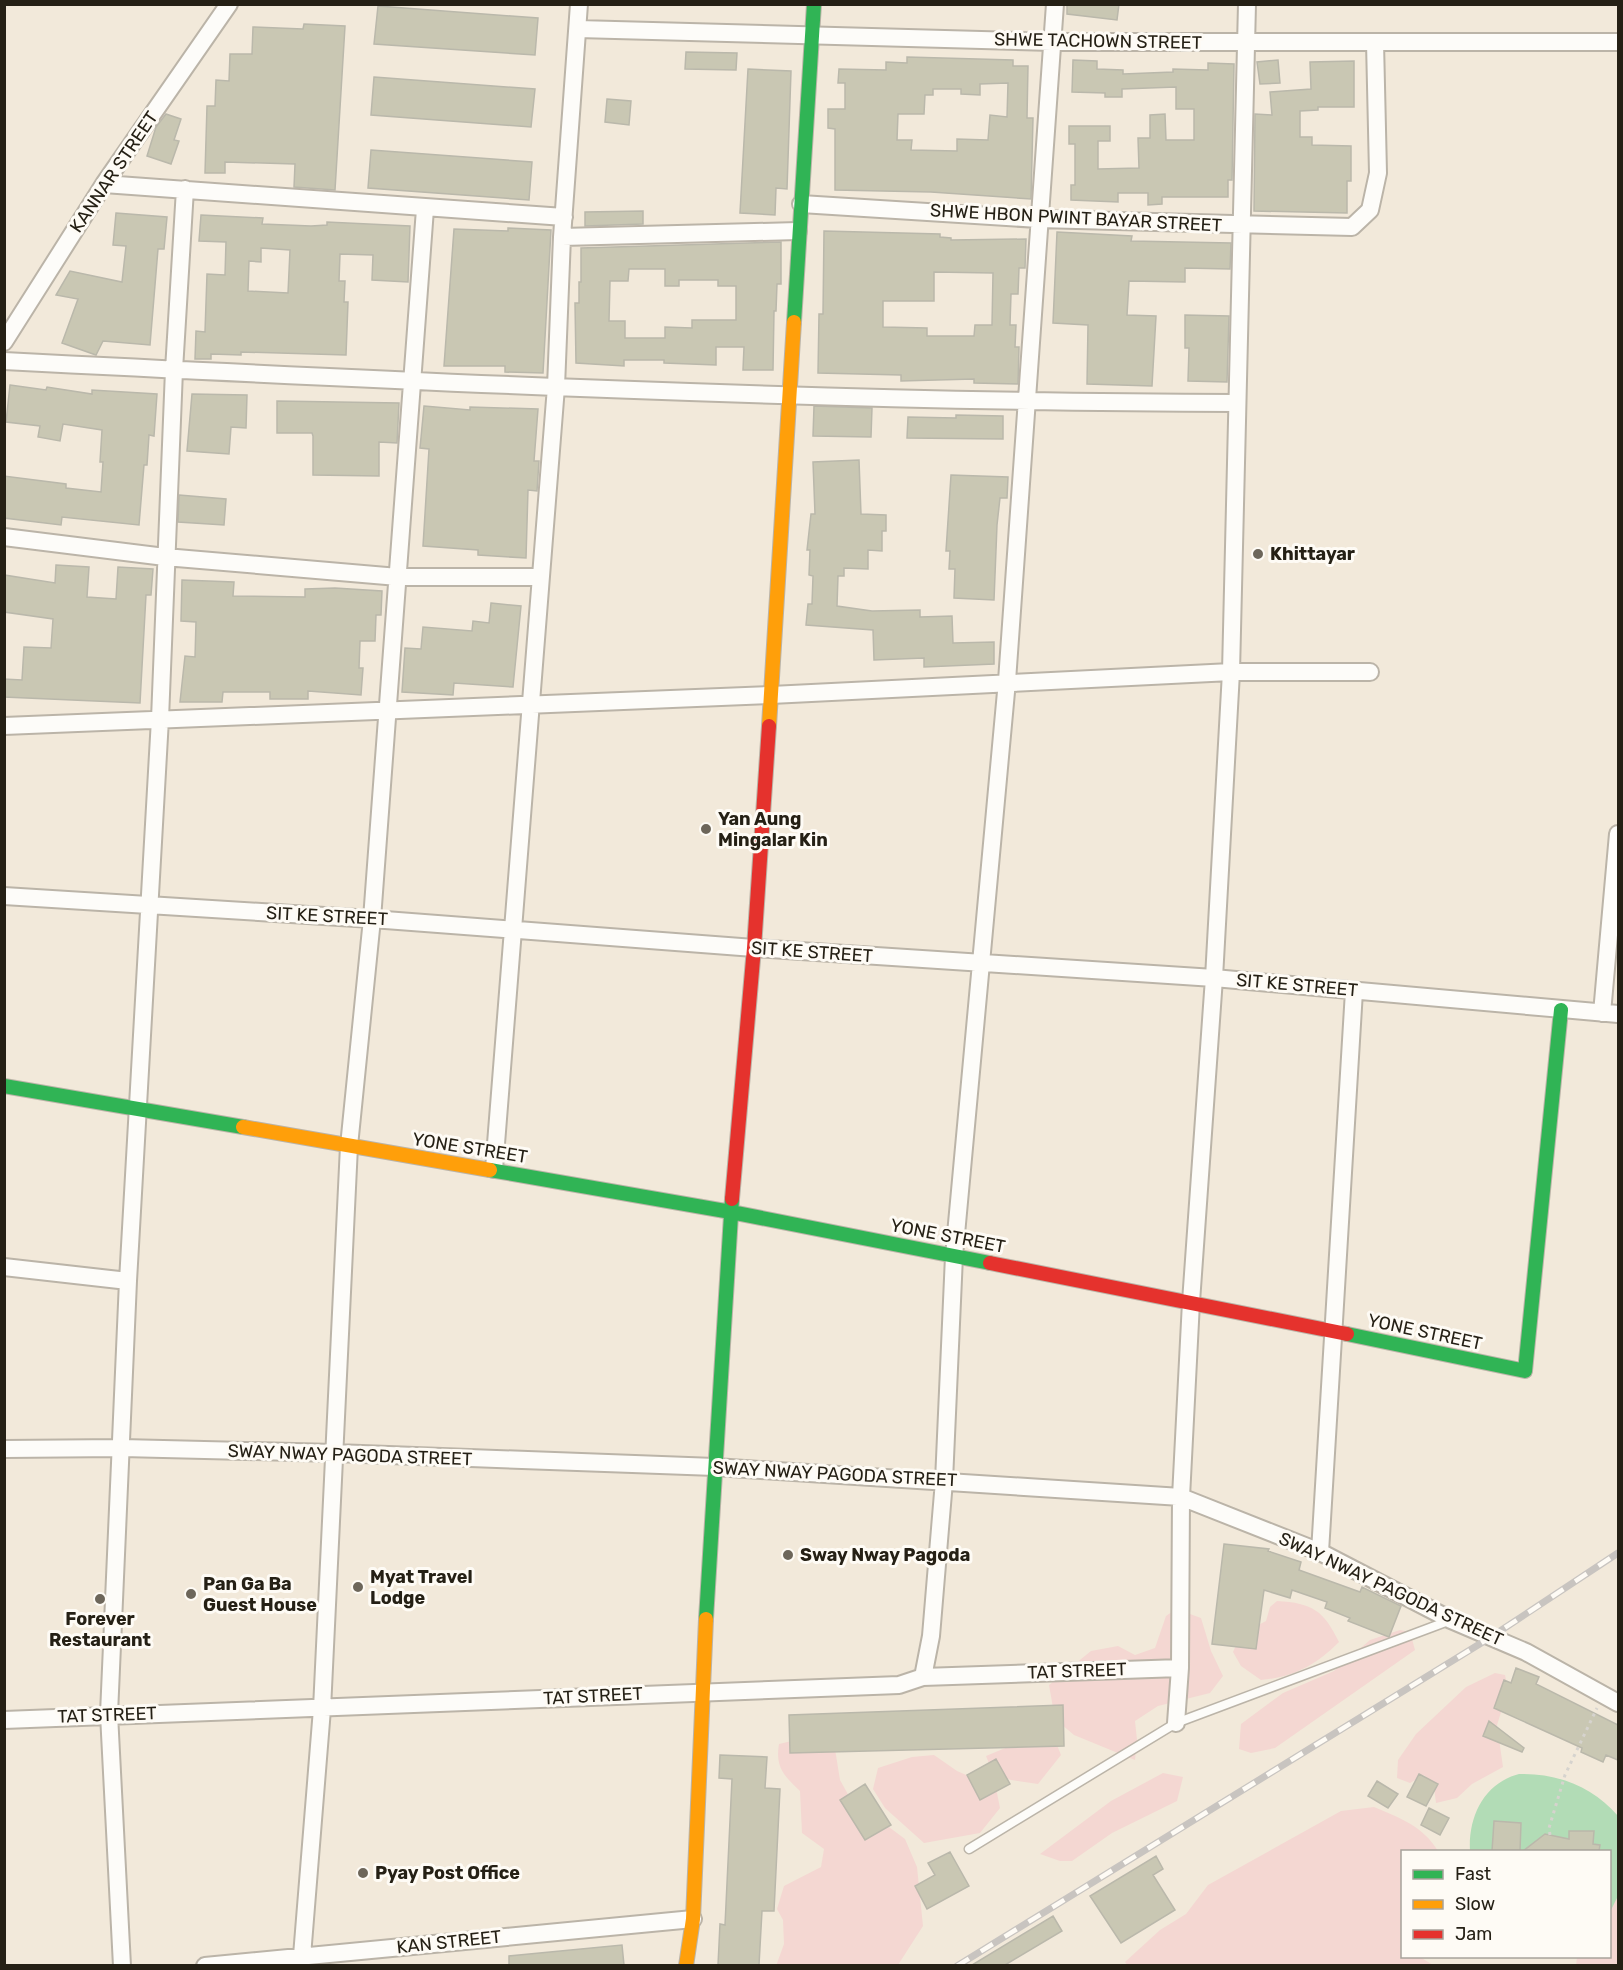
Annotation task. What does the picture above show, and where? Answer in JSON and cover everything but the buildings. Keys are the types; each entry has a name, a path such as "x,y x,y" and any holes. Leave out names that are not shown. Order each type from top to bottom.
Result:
{"street":[{"name":"KANNAR STREET","path":"4,342 104,184 229,4"},
{"path":"494,1169 529,704 556,387 562,237 579,4"},
{"path":"686,1965 693,1919 702,1691 731,1212 754,948 814,4"},
{"path":"923,1677 931,1636 944,1480 954,1256 1007,681 1055,4"},
{"path":"1176,1723 1180,1668 1181,1497 1191,1302 1214,978 1231,672 1243,225 1244,43 1247,4"},
{"name":"SHWE TACHOWN STREET","path":"578,29 1052,42 1618,42"},
{"name":"SHWE HBON PWINT BAYAR STREET","path":"801,204 1038,219 1353,227 1370,210 1377,173 1375,42"},
{"path":"104,184 425,209 564,217"},
{"path":"122,1965 109,1714 128,1281 140,1109 160,719 174,370 185,189"},
{"path":"302,1956 322,1709 349,1146 372,918 425,209"},
{"path":"562,237 798,231"},
{"path":"4,361 411,382 789,396 1027,402 1237,403"},
{"path":"4,537 165,557 398,577 540,577"},
{"path":"4,726 771,695 1007,681 1231,672 1370,672"},
{"path":"1610,1014 1618,834"},
{"name":"SIT KE STREET","path":"4,896 372,918 754,948 1214,978 1610,1014"},
{"path":"1320,1552 1354,991"},
{"name":"YONE STREET","path":"4,1086 494,1169 731,1212 1191,1302 1525,1371 1561,1010"},
{"path":"4,1267 128,1281"},
{"name":"SWAY NWAY PAGODA STREET","path":"4,1449 122,1448 335,1453 715,1467 1181,1497 1320,1552 1451,1620 1526,1652 1618,1703"},
{"name":"TAT STREET","path":"4,1720 109,1714 322,1709 702,1691 899,1685 923,1677 1180,1668"},
{"name":"KAN STREET","path":"205,1965 693,1919"}],"lane":[{"path":"969,1849 1176,1723 1451,1620"}],"path":[{"path":"1550,1835 1549,1828 1565,1774 1602,1696"}],"shaded area":[{"path":"1277,1601 1300,1604 1316,1611 1334,1631 1339,1642 1304,1669 1284,1676 1261,1680 1241,1666 1233,1652 1241,1634 1266,1621 1270,1607"},
{"path":"1176,1609 1201,1618 1211,1651 1223,1676 1210,1693 1158,1706 1135,1721 1137,1740 1135,1760 1074,1735 1055,1719 1049,1685 1091,1651 1118,1646 1135,1655 1155,1648 1166,1616"},
{"path":"1400,1630 1410,1632 1415,1650 1275,1748 1251,1753 1239,1749 1241,1724 1283,1693 1334,1671 1370,1640"},
{"path":"1495,1673 1505,1675 1508,1690 1497,1725 1503,1767 1472,1784 1457,1798 1436,1803 1434,1787 1424,1775 1410,1783 1397,1778 1398,1760 1416,1734 1466,1687"},
{"path":"1053,1735 1061,1755 1038,1784 1011,1780 993,1773 986,1756 1015,1744"},
{"path":"800,1739 835,1749 840,1780 850,1798 905,1839 917,1867 923,1926 898,1965 776,1966 784,1944 783,1920 777,1909 784,1886 821,1867 824,1849 802,1833 800,1791 785,1776 778,1759 779,1744"},
{"path":"934,1755 957,1771 996,1788 1000,1808 980,1833 924,1843 885,1808 873,1789 878,1768 912,1757"},
{"path":"1163,1773 1183,1777 1177,1801 1112,1833 1072,1861 1060,1861 1040,1854 1111,1801"},
{"path":"1519,1774 1533,1774 1561,1779 1597,1797 1618,1816 1618,1896 1611,1910 1611,1850 1470,1850 1475,1814 1488,1793 1507,1778"},
{"path":"1374,1807 1418,1829 1437,1850 1401,1850 1401,1958 1422,1958 1433,1965 1128,1966 1125,1962 1160,1930 1186,1914 1208,1885 1341,1811"},
{"path":"1618,1867 1618,1965 1576,1966 1577,1958 1611,1958 1611,1878"}],"railway":[{"path":"957,1966 1491,1637 1618,1553"}],"traffic: fast":[{"path":"794,322 814,4"},
{"path":"1347,1334 1525,1371 1561,1010"},
{"path":"4,1086 243,1127"},
{"path":"490,1170 731,1212 990,1263"},
{"path":"706,1619 732,1199"}],"traffic: slow":[{"path":"769,726 794,322"},
{"path":"243,1127 490,1170"},
{"path":"686,1966 693,1919 706,1619"}],"traffic: jam":[{"path":"732,1199 754,948 769,726"},
{"path":"990,1263 1347,1334"}],"place":[{"name":"Khittayar","path":"1258,554"},
{"name":"Yan Aung Mingalar Kin","path":"706,829"},
{"name":"Sway Nway Pagoda","path":"788,1555"},
{"name":"Myat Travel Lodge","path":"358,1587"},
{"name":"Pan Ga Ba Guest House","path":"191,1594"},
{"name":"Forever Restaurant","path":"100,1599"},
{"name":"Pyay Post Office","path":"363,1873"}]}
